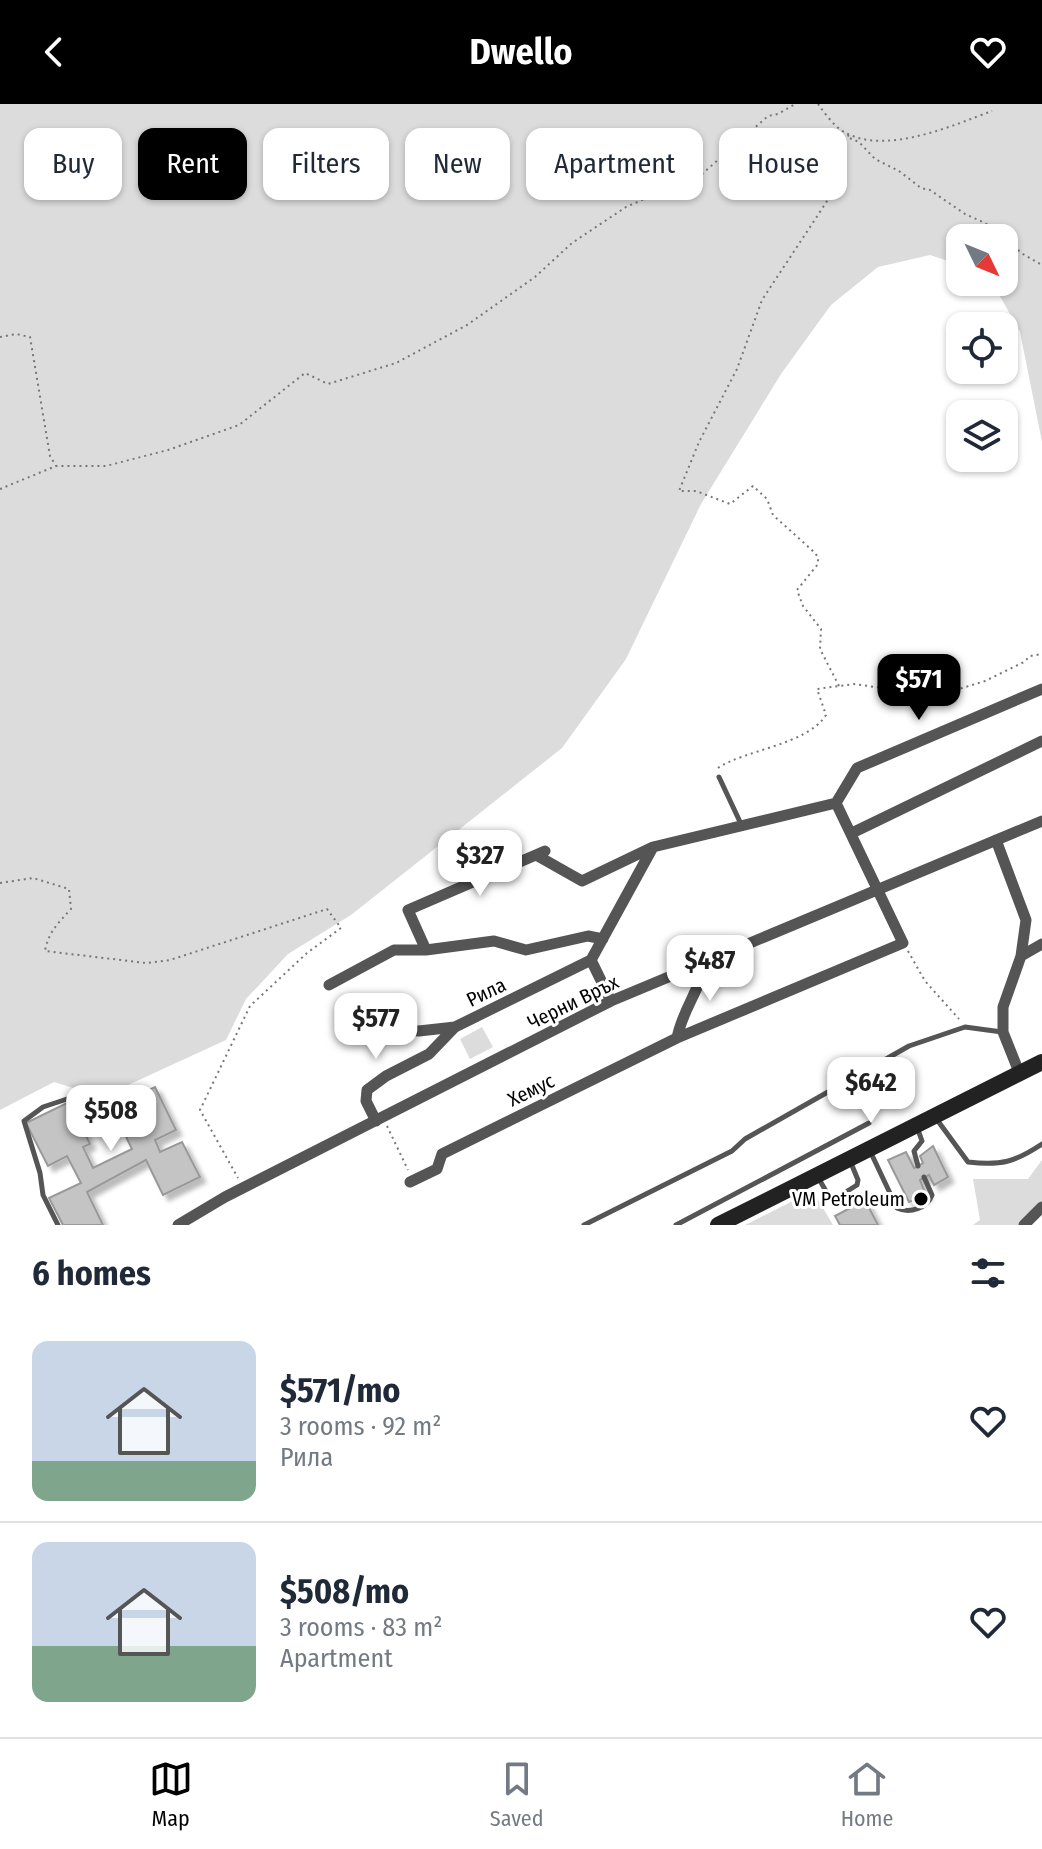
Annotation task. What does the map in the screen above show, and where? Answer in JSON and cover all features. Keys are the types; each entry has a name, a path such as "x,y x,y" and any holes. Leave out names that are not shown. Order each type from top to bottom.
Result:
{"street":[{"path":"426,950 408,910 540,853 582,881 653,847 836,803 857,768 1042,689"},
{"path":"852,833 1042,741"},
{"path":"836,803 903,943"},
{"name":"Черни Връх","path":"178,1225 196,1220 244,1188 611,1001 1042,821"},
{"path":"996,840 1026,920 1021,956 1003,1007 1003,1032 1019,1072"},
{"path":"611,1001 591,960 653,847"},
{"name":"Рила","path":"329,985 394,950 426,950 494,941 526,950 588,936 603,939"},
{"name":"Хемус","path":"412,1181 437,1169 442,1154 677,1038 903,943"},
{"path":"1021,956 1042,944"},
{"name":"Рила","path":"345,1037 369,1027 419,1031 455,1027 591,960"},
{"path":"677,1038 682,1016 701,984 705,962"},
{"path":"380,1119 366,1101 367,1090 386,1076 429,1054 455,1027"},
{"path":"718,1225 1042,1062"},
{"path":"1024,1225 1042,1207"}],"lane":[{"path":"719,777 741,825"},
{"path":"584,1225 732,1151 745,1139 909,1046 965,1027 1003,1032"},
{"path":"58,1225 43,1195 40,1173 24,1121 43,1107 76,1096"},
{"path":"934,1116 968,1162 992,1165 1014,1161 1042,1144"},
{"path":"676,1225 869,1123"},
{"path":"916,1125 922,1141 914,1151 918,1166"},
{"path":"869,1148 897,1208 909,1211 930,1201 932,1195 924,1177"},
{"path":"817,1175 827,1193 833,1197 841,1195 857,1185 858,1180 849,1159"}],"path":[{"path":"0,489 56,466 106,466 168,450 239,425 305,373 328,384 396,363 467,325 535,277 572,243 626,207 702,174 768,116 795,104"},
{"path":"818,104 827,117 875,159 985,223 1023,254 1042,265"},
{"path":"839,686 820,649 821,629 803,606 797,590 818,564 814,552 773,515 767,499 753,486 730,504 696,491 679,491 699,442 737,369 762,300 835,189 840,177 840,136 885,141 934,133 992,111"},
{"path":"0,337 16,334 30,337 50,456 56,466"},
{"path":"719,777 721,765 772,748 821,723 826,715 817,689 854,684 911,691 959,689 985,681 1030,656 1042,654"},
{"path":"0,883 33,878 69,889 71,909 47,938 45,951 146,963 170,960 327,909 341,928 276,979 250,1006 200,1110 244,1188"},
{"path":"903,943 925,981 965,1027"},
{"path":"380,1119 412,1181"}],"shaded area":[{"path":"0,104 1042,104 1042,442 1018,328 1018,312 1009,312 1000,296 1018,296 1018,224 946,224 946,260 930,255 878,267 831,305 781,374 701,504 626,659 562,748 351,915 288,954 246,999 226,1040 102,1097 54,1082 0,1110"},
{"path":"482,1027 493,1047 470,1059 460,1039"},
{"path":"1042,1160 1042,1207 1024,1225 973,1225 980,1220 973,1179 1028,1179"},
{"path":"813,1191 833,1225 745,1225"}],"building":[{"path":"155,1087 176,1130 155,1140 160,1152 182,1142 200,1177 163,1195 146,1160 87,1192 103,1225 63,1225 49,1198 81,1183 67,1156 48,1166 26,1123 69,1102 90,1144 83,1147 93,1168 132,1149 112,1108"},
{"path":"933,1146 948,1177 934,1185 929,1175 920,1180 926,1195 909,1202 888,1160 906,1152 914,1168 923,1163 920,1156"},
{"path":"865,1200 878,1225 840,1225 835,1216"}],"place":[{"name":"VM Petroleum","path":"921,1199"}]}
